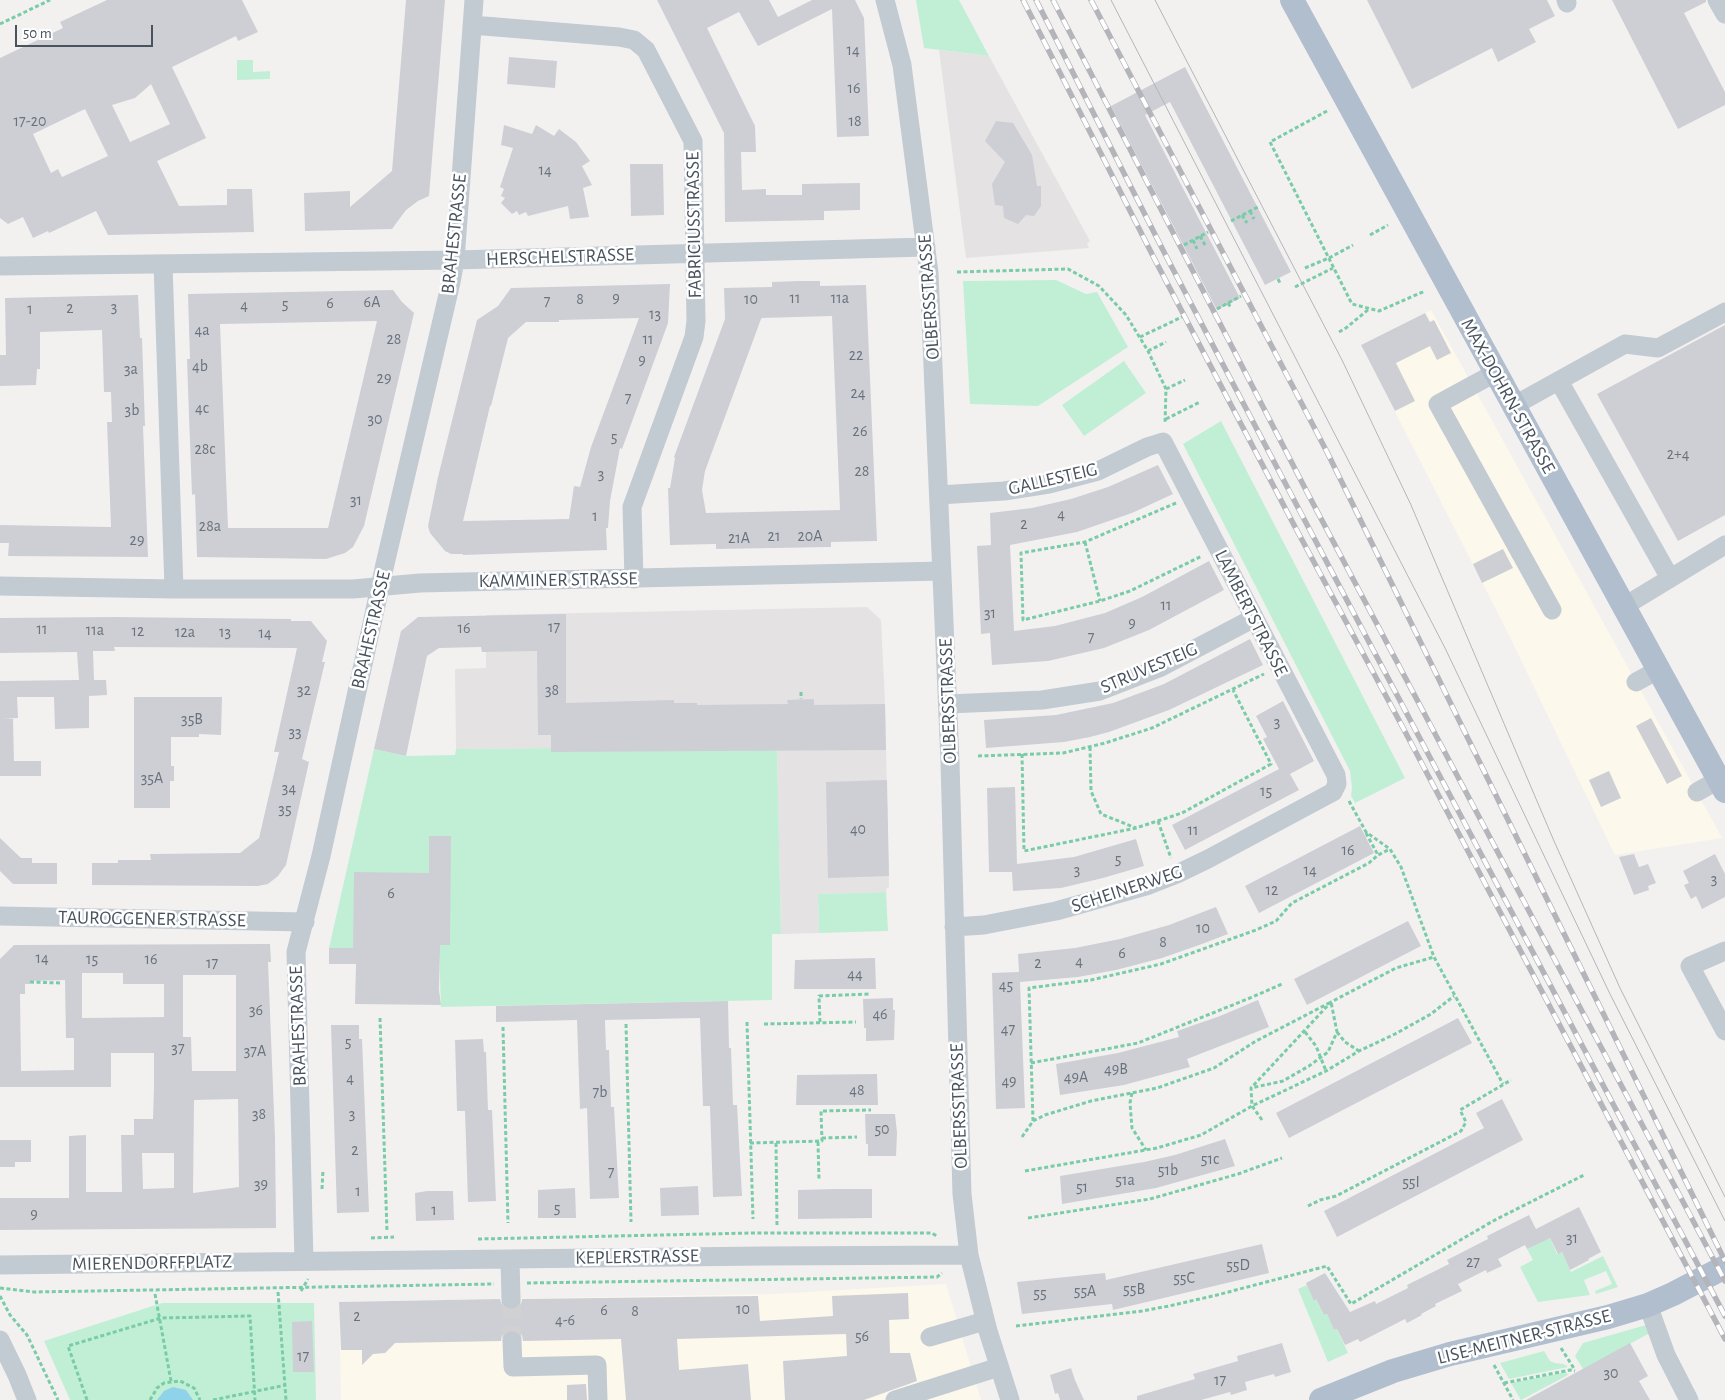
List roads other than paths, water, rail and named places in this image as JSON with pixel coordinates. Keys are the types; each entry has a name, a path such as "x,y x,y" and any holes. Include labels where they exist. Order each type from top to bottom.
{"main road":[{"name":"MAX-DOHRN-STRASSE","path":"1292,0 1722,786"},
{"name":"LISE-MEITNER-STRASSE","path":"1321,1400 1393,1371 1450,1354 1608,1317 1648,1305 1725,1267"}],"street":[{"name":"BRAHESTRASSE","path":"304,1261 296,952 328,825 455,260 474,0"},
{"name":"OLBERSSTRASSE","path":"886,0 902,65 926,247 934,364 948,704 962,1194 970,1255 985,1321 1010,1400"},
{"path":"1717,0 1725,14"},
{"name":"FABRICIUSSTRASSE","path":"472,25 619,37 634,40 646,50 693,141 696,253 696,321 694,338 632,507 634,579"},
{"name":"HERSCHELSTRASSE","path":"0,266 455,260 926,247"},
{"path":"163,264 174,589"},
{"path":"1513,406 1625,344 1658,348 1725,312"},
{"path":"1495,373 1438,404 1552,610"},
{"path":"1560,381 1670,578"},
{"name":"GALLESTEIG","path":"939,495 1004,491 1049,484 1098,471 1147,447 1163,442"},
{"name":"LAMBERTSTRASSE","path":"1163,442 1336,775 1337,784"},
{"path":"1624,607 1725,545"},
{"name":"KAMMINER STRASSE","path":"0,586 174,589 353,589 420,583 942,571"},
{"name":"STRUVESTEIG","path":"948,704 1042,700 1100,690 1160,668 1254,618"},
{"path":"1636,682 1658,670"},
{"name":"SCHEINERWEG","path":"954,927 984,925 1056,911 1149,885 1208,859 1333,792 1337,784"},
{"path":"1697,792 1722,786"},
{"name":"TAUROGGENER STRASSE","path":"0,916 305,922"},
{"path":"1725,951 1690,966 1725,1031"},
{"name":"KEPLERSTRASSE","path":"304,1261 970,1255"},
{"path":"510,1259 510,1291"},
{"name":"MIERENDORFFPLATZ","path":"0,1265 304,1261"},
{"path":"1648,1305 1666,1355 1689,1400"},
{"path":"930,1336 985,1321"},
{"path":"0,1340 27,1400"},
{"path":"512,1341 513,1368 597,1365 598,1400"},
{"path":"895,1400 999,1367"}],"water":[{"path":"173,1387 186,1390 193,1400 157,1400 164,1391"}],"tunnel":[{"path":"511,1299 512,1341"}],"tram line":[{"path":"1111,0 1445,648 1610,994 1725,1221"},
{"path":"1155,0 1342,360 1411,505 1554,841 1620,988 1725,1197"}],"railway":[{"path":"1023,0 1155,260 1725,1339"},
{"path":"1036,0 1165,254 1725,1316"},
{"path":"1053,0 1308,494 1725,1281"},
{"path":"1091,0 1327,452 1725,1261"}]}
